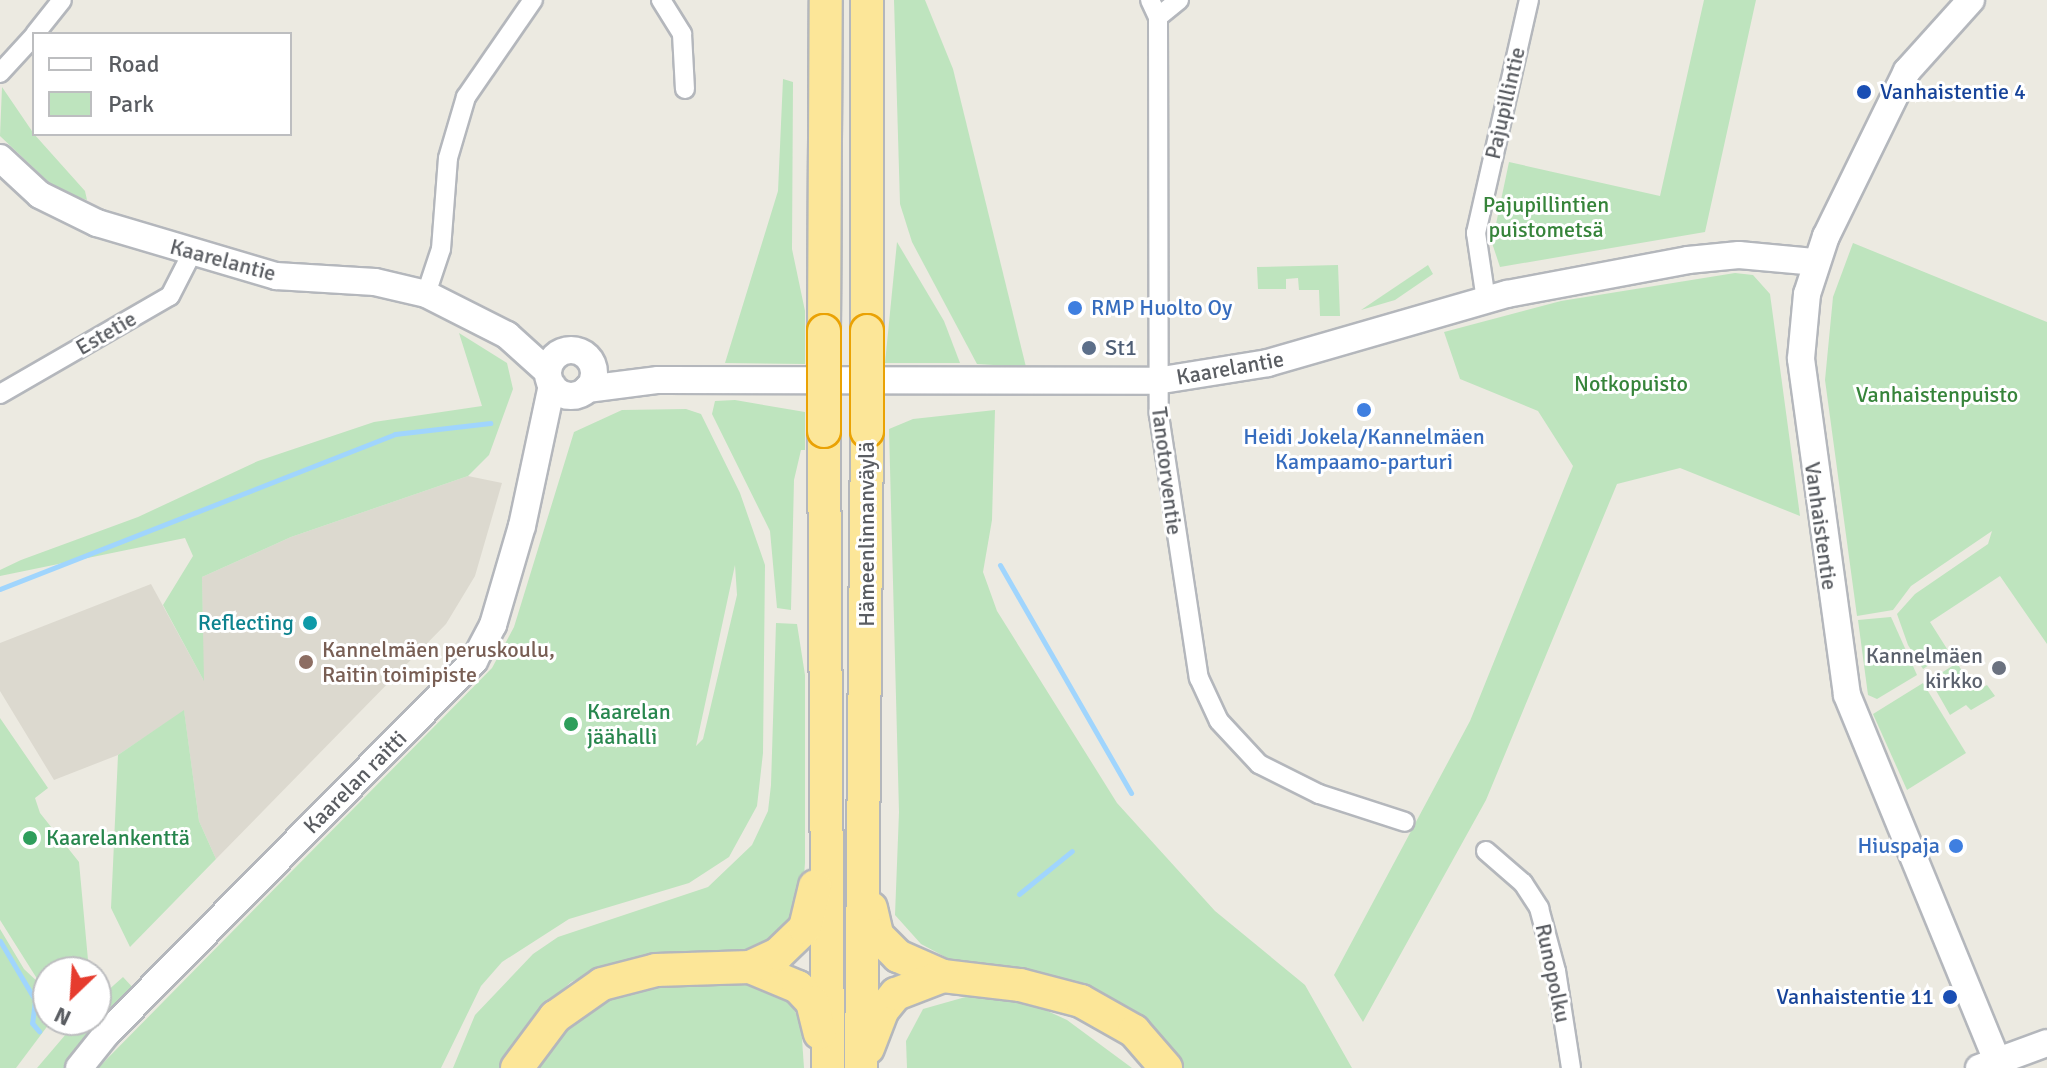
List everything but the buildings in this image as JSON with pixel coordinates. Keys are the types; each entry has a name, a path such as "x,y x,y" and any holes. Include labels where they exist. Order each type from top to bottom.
{"highway":[{"name":"Hämeenlinnanväylä","path":"826,0 824,827 828,1066"},
{"name":"Hämeenlinnanväylä","path":"861,1067 866,890 867,0"},
{"path":"517,1068 555,1017 602,984 656,970 750,967 778,954 805,928 824,827"},
{"path":"866,890 877,935 887,948 943,976 1020,985 1081,1001 1134,1031 1166,1068"},
{"path":"750,967 798,987 812,1002 828,1066"},
{"path":"861,1067 882,1011 896,994 943,976"}],"main road":[{"name":"Vanhaistentie","path":"1971,0 1926,45 1897,89 1814,262 1802,331 1802,384 1841,669 1856,719 1992,1066"},
{"name":"Kaarelantie","path":"0,158 40,195 75,215 276,276 375,282 426,294 507,335 554,369"},
{"name":"Kaarelantie","path":"586,383 1156,381 1350,343 1486,300 1707,257 1739,255 1814,262"},
{"path":"580,352 586,383 562,393 554,369 580,352"},
{"name":"Kaarelan raitti","path":"79,1068 118,1022 474,661 493,625 543,445 554,369"},
{"name":"Kaarelan raitti","path":"543,445 586,383"},
{"path":"1992,1066 2047,1043"}],"street":[{"path":"37,32 62,0"},
{"path":"426,294 441,249 448,158 466,97 533,0"},
{"path":"661,0 682,34 685,89"},
{"path":"1154,8 1179,0"},
{"name":"Pajupillintie","path":"1486,300 1476,233 1529,0"},
{"name":"Tanotorventie","path":"1154,8 1156,381 1174,536 1207,700 1238,745 1273,773 1405,822"},
{"path":"0,73 32,38"},
{"name":"Estetie","path":"0,394 170,296 192,253"},
{"name":"Runopolku","path":"1486,851 1523,883 1539,908 1554,960 1571,1068"}],"shaded area":[{"name":"Kannelmäen peruskoulu, Raitin toimipiste","path":"468,476 502,483 475,576 446,624 216,859 199,821 184,711 118,755 54,780 0,691 0,643 151,584 203,679 202,577 291,537"}],"green space":[{"path":"894,0 925,0 953,69 1026,367 977,364 912,242 900,204"},
{"name":"Pajupillintien puistometsä","path":"1704,0 1756,0 1705,232 1500,267 1492,243 1509,162 1660,196"},
{"path":"783,79 793,82 792,249 805,311 805,364 725,363 778,191"},
{"path":"2,87 32,131 32,136 36,136 85,191 87,200 58,191 0,136"},
{"path":"897,242 944,321 960,363 885,363"},
{"name":"Vanhaistenpuisto","path":"1853,243 2047,322 2047,644 2000,576 1930,622 1949,652 1923,669 1908,645 1897,614 1915,594 1988,544 1992,531 1911,586 1893,610 1857,616 1825,380 1833,297"},
{"path":"1338,265 1340,316 1320,316 1319,290 1299,290 1298,278 1286,279 1286,289 1258,289 1257,267"},
{"path":"1428,265 1433,274 1395,300 1361,310"},
{"name":"Notkopuisto","path":"1735,273 1753,275 1770,294 1800,516 1680,468 1617,484 1486,800 1363,1022 1334,975 1470,721 1573,466 1538,411 1460,379 1444,332 1561,301"},
{"path":"459,333 507,363 513,389 489,455 468,476 291,537 202,577 204,681 163,605 193,556 185,538 0,576 0,570 21,560 138,517 258,461 374,422 482,406"},
{"path":"735,400 805,412 805,450 801,450 794,480 791,610 777,608 770,531 712,414 715,401"},
{"path":"686,409 701,414 740,493 765,565 763,753 757,806 729,857 689,883 569,919 502,962 481,986 441,1068 98,1068 492,668 514,627 574,432 622,410","holes":["735,565 737,595 703,739 696,746"]},
{"path":"995,410 992,520 983,572 997,611 1117,803 1215,911 1305,985 1352,1068 1182,1068 1167,1042 1088,984 951,960 921,944 895,915 899,812 889,429 913,419"},
{"path":"1891,617 1917,675 1877,699 1868,695 1858,620"},
{"path":"776,623 797,624 805,675 805,863 803,890 789,924 780,934 746,949 641,959 594,971 571,982 532,1017 503,1068 453,1068 475,1015 533,954 558,937 708,887 752,845 768,811 771,785"},
{"path":"1957,663 1975,691 1987,685 1995,696 1971,710 1966,705 1950,715 1930,680"},
{"path":"1923,683 1966,753 1907,790 1873,714"},
{"path":"184,710 199,821 216,859 130,947 111,908 118,755"},
{"name":"Kaarelankenttä","path":"0,718 48,788 35,798 40,813 79,862 88,956 32,956 32,971 0,920"},
{"name":"Kaarelankenttä","path":"0,929 24,969 32,977 32,1036 40,1036 16,1068 0,1068"},
{"path":"123,977 136,991 112,1017 112,987"},
{"path":"730,982 760,984 790,1001 801,1024 804,1068 533,1068 547,1044 583,1010 636,986"},
{"path":"969,996 1028,1002 1067,1020 1132,1068 907,1068 906,1041 923,1009"},
{"path":"64,1036 95,1036 66,1068 37,1068"}],"waterway":[{"path":"0,589 395,434 490,423"},
{"path":"1000,565 1131,793"},
{"path":"1019,894 1072,851"},
{"path":"0,941 32,995"}],"place":[{"name":"Vanhaistentie 4","path":"1864,92"},
{"name":"RMP Huolto Oy","path":"1075,308"},
{"name":"St1","path":"1089,348"},
{"name":"Heidi Jokela/Kannelmäen Kampaamo-parturi","path":"1364,410"},
{"name":"Reflecting","path":"310,623"},
{"name":"Kannelmäen peruskoulu, Raitin toimipiste","path":"306,662"},
{"name":"Kannelmäen kirkko","path":"1999,668"},
{"name":"Kaarelan jäähalli","path":"571,724"},
{"name":"Kaarelankenttä","path":"30,838"},
{"name":"Hiuspaja","path":"1956,846"},
{"name":"Vanhaistentie 11","path":"1950,997"}]}
